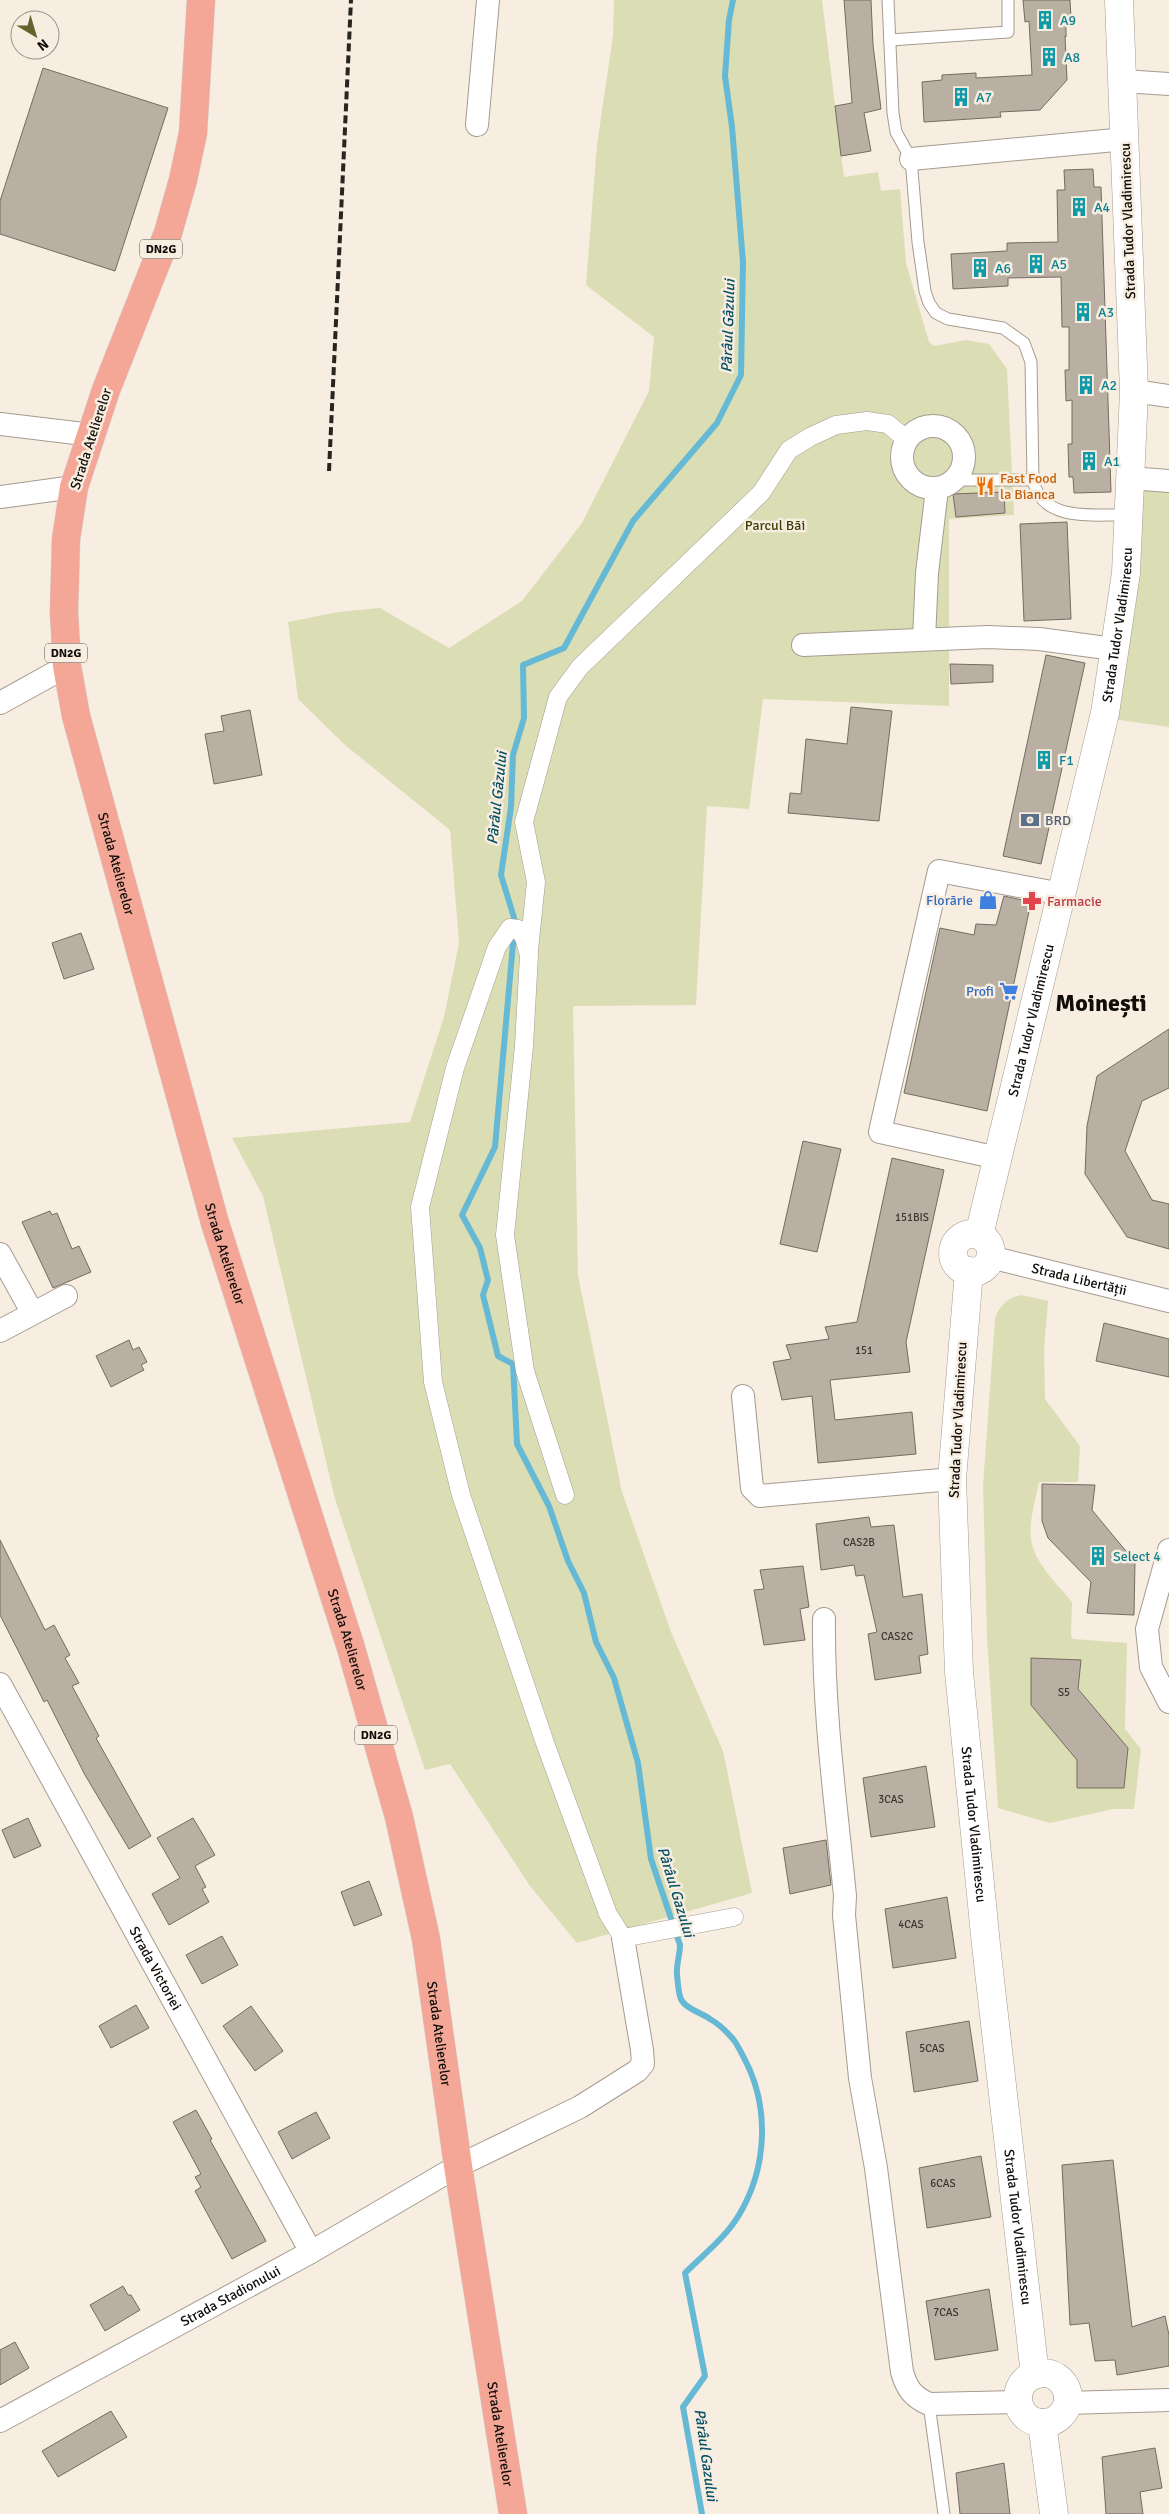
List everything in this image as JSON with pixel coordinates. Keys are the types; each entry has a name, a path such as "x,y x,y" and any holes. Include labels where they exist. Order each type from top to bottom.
{"main road":[{"name":"Strada Atelierelor","path":"201,0 193,133 182,180 168,233 106,390 74,487 65,548 64,612 67,666 76,716 217,1232 345,1630 400,1817 426,1939 458,2166 513,2514"}],"street":[{"path":"477,125 488,0"},
{"name":"Strada Tudor Vladimirescu","path":"1034,2375 986,1945 959,1672 952,1479 979,1254 998,1158 1105,713 1126,572 1127,515 1134,391 1126,139 1119,0"},
{"path":"1123,81 1169,84"},
{"path":"911,159 1126,139"},
{"path":"1134,391 1169,396"},
{"path":"565,1495 525,1371 505,1235 524,1046 529,955 536,882 524,822 558,697 580,667 761,493 790,450 810,437 836,425 867,421 888,424 907,440"},
{"path":"0,424 92,434"},
{"path":"924,639 927,573 946,484 964,461 964,451 953,433 944,428 929,427 914,432 907,440 902,459 909,478 927,488 946,484"},
{"path":"1130,478 1169,481"},
{"path":"0,497 74,487"},
{"path":"803,645 987,637 1039,639 1114,649"},
{"path":"0,704 67,666"},
{"path":"998,1158 880,1132 940,871 1062,894"},
{"path":"529,955 524,937 514,929 497,946 455,1068 420,1207 433,1382 461,1495 542,1734 608,1914 623,1938 648,1935 734,1917"},
{"path":"0,1254 32,1312"},
{"name":"Strada Libertății","path":"979,1254 1169,1302"},
{"path":"0,1331 32,1312 66,1296"},
{"path":"743,1396 752,1488 760,1496 952,1479"},
{"path":"1169,1550 1147,1629 1151,1667 1169,1702"},
{"path":"824,1619 824,1672 829,1740 845,1896 844,1915 860,2078 876,2168 902,2372 906,2387 916,2399 929,2404 1018,2402"},
{"name":"Strada Victoriei","path":"0,1684 311,2252"},
{"name":"Strada Stadionului","path":"0,2421 311,2252 458,2166 580,2107 637,2071 643,2064 623,1938"},
{"path":"1034,2375 1052,2375 1059,2380 1064,2386 1067,2403 1058,2417 1042,2423 1026,2417 1018,2402 1021,2386 1034,2375"},
{"path":"1067,2403 1169,2400"},
{"path":"1042,2423 1054,2514"}],"lane":[{"path":"888,0 893,113 896,132 911,159 918,242 929,303 936,313 948,319 1003,328 1024,343 1029,352 1032,480 1039,496 1046,504 1062,512 1127,515"},
{"path":"890,40 1008,32 1008,0"},
{"path":"946,484 1032,480"},
{"path":"929,2404 934,2428 944,2514"}],"green space":[{"name":"Parcul Băi","path":"614,0 822,0 844,177 878,172 881,191 900,189 906,263 929,342 934,346 966,340 989,344 1007,369 1014,515 949,519 949,706 763,699 749,809 707,806 696,1005 573,1006 578,1275 622,1492 671,1632 723,1751 752,1893 577,1943 530,1886 450,1764 425,1770 335,1499 263,1196 232,1138 410,1122 444,1017 459,943 450,830 345,745 298,699 288,622 338,612 380,608 449,648 522,601 582,523 649,391 654,337 586,285 597,145 613,35"},
{"path":"1137,486 1169,491 1169,727 1113,719"},
{"path":"1021,1295 1048,1301 1044,1351 1045,1399 1080,1446 1078,1482 1039,1482 1031,1521 1032,1544 1043,1568 1072,1602 1071,1635 1073,1639 1127,1643 1125,1729 1141,1749 1134,1809 1113,1809 1050,1823 998,1808 987,1637 983,1485 995,1319 1004,1303 1011,1298"}],"building":[{"path":"844,0 871,0 873,45 881,109 864,113 871,151 841,156 835,106 852,103"},
{"path":"1023,0 1070,0 1071,18 1066,19 1065,36 1067,80 1040,110 1000,112 1001,117 924,122 922,82 942,80 942,75 976,73 976,78 1032,75 1029,21 1025,22"},
{"path":"43,68 168,108 115,271 0,234 0,201"},
{"path":"1093,169 1094,187 1101,187 1111,492 1074,493 1073,477 1069,477 1068,444 1072,444 1072,400 1066,401 1065,370 1069,370 1069,327 1062,327 1061,277 1008,278 1008,286 953,289 951,254 1007,251 1007,243 1058,242 1057,190 1065,190 1064,170"},
{"path":"1004,492 1005,513 956,517 953,494"},
{"path":"1067,522 1071,619 1024,621 1020,524"},
{"name":"F1","path":"1046,655 1085,663 1041,864 1003,856"},
{"path":"950,664 993,665 993,682 951,684"},
{"path":"851,707 892,711 879,821 788,813 790,793 801,794 806,739 847,744"},
{"path":"250,710 262,775 214,784 205,734 224,731 221,716"},
{"path":"1004,896 1031,902 987,1111 904,1093 940,928 974,935 976,924 996,925"},
{"path":"81,933 94,969 64,979 52,943"},
{"path":"1169,1029 1169,1088 1142,1101 1125,1151 1152,1200 1169,1204 1169,1249 1127,1237 1085,1174 1087,1126 1097,1076"},
{"path":"803,1141 841,1149 817,1252 780,1244"},
{"path":"892,1158 944,1170 906,1342 910,1372 830,1380 835,1420 912,1412 916,1454 818,1463 812,1396 782,1400 773,1362 791,1359 786,1345 829,1339 825,1327 857,1322"},
{"path":"50,1211 52,1215 57,1213 72,1249 79,1246 91,1272 53,1288 22,1222"},
{"path":"1104,1323 1169,1339 1169,1377 1096,1361"},
{"path":"129,1340 133,1350 139,1347 147,1362 141,1365 144,1370 111,1387 96,1356"},
{"name":"Select 4","path":"1042,1484 1095,1485 1092,1510 1135,1562 1134,1615 1087,1613 1091,1582 1048,1538 1042,1521"},
{"path":"869,1517 871,1527 894,1525 903,1597 922,1594 928,1654 919,1656 921,1673 875,1680 868,1634 877,1632 864,1575 856,1576 854,1565 821,1570 816,1524"},
{"path":"0,1540 45,1630 54,1625 70,1655 65,1658 79,1683 72,1686 99,1736 96,1738 151,1836 129,1849 85,1775 47,1700 44,1702 0,1615"},
{"path":"803,1566 809,1607 800,1609 805,1640 764,1645 754,1590 764,1589 760,1570"},
{"path":"1031,1658 1081,1660 1078,1689 1128,1748 1124,1788 1077,1788 1077,1760 1031,1705"},
{"path":"926,1766 935,1827 871,1837 863,1778"},
{"path":"28,1818 41,1846 14,1858 2,1830"},
{"path":"193,1818 215,1855 195,1866 206,1887 202,1889 209,1902 169,1925 152,1894 180,1878 157,1838"},
{"path":"826,1840 831,1885 790,1894 783,1848"},
{"path":"369,1881 382,1915 354,1926 341,1892"},
{"path":"947,1897 956,1958 893,1968 885,1909"},
{"path":"222,1936 238,1965 202,1984 186,1955"},
{"path":"136,2005 149,2028 111,2048 99,2026"},
{"path":"251,2006 283,2051 255,2071 223,2026"},
{"path":"969,2021 978,2081 914,2092 906,2032"},
{"path":"196,2110 212,2139 210,2140 266,2241 232,2259 195,2191 201,2187 195,2177 201,2174 173,2122"},
{"path":"316,2112 330,2138 292,2159 278,2132"},
{"path":"981,2156 991,2217 927,2228 919,2168"},
{"path":"1113,2160 1132,2327 1165,2316 1169,2335 1169,2366 1117,2375 1115,2360 1095,2361 1089,2323 1070,2325 1062,2165"},
{"path":"123,2286 140,2310 105,2331 90,2305"},
{"path":"989,2289 998,2350 935,2360 926,2301"},
{"path":"15,2342 29,2368 0,2385 0,2350"},
{"path":"111,2411 127,2437 58,2477 42,2451"},
{"path":"1155,2448 1162,2488 1140,2492 1143,2514 1106,2514 1102,2457"},
{"path":"1004,2463 1010,2514 960,2514 956,2473"}],"waterway":[{"name":"Pârâul Gâzului","path":"702,2514 683,2407 705,2376 685,2273 728,2231 749,2196 756,2176 762,2136 758,2095 752,2075 733,2039 717,2023 688,2007 681,1998 678,1988 677,1971 680,1945 651,1859 638,1763 614,1678 596,1642 584,1593 568,1561 549,1506 517,1444 513,1364 498,1356 483,1295 488,1280 480,1248 462,1215 495,1147 515,921 501,875 511,807 513,755 524,718 523,665 564,648 633,521 717,423 741,375 743,262 732,127 725,76 729,20 733,0"}],"railway":[{"path":"329,471 351,0"}],"place":[{"name":"A9","path":"1045,20"},
{"name":"A8","path":"1049,57"},
{"name":"A7","path":"961,97"},
{"name":"A4","path":"1079,207"},
{"name":"A5","path":"1036,264"},
{"name":"A6","path":"980,268"},
{"name":"A3","path":"1083,312"},
{"name":"A2","path":"1086,385"},
{"name":"A1","path":"1089,461"},
{"name":"Fast Food la Bianca","path":"985,486"},
{"name":"F1","path":"1044,760"},
{"name":"BRD","path":"1030,820"},
{"name":"Florărie","path":"988,900"},
{"name":"Farmacie","path":"1032,901"},
{"name":"Profi","path":"1009,991"},
{"name":"Select 4","path":"1098,1556"}],"district":[{"name":"Moinești","path":"1101,1003"}],"water label":[{"name":"Pârâul Gazului","path":"676,1892"},
{"name":"Pârâul Gazului","path":"706,2455"}]}
